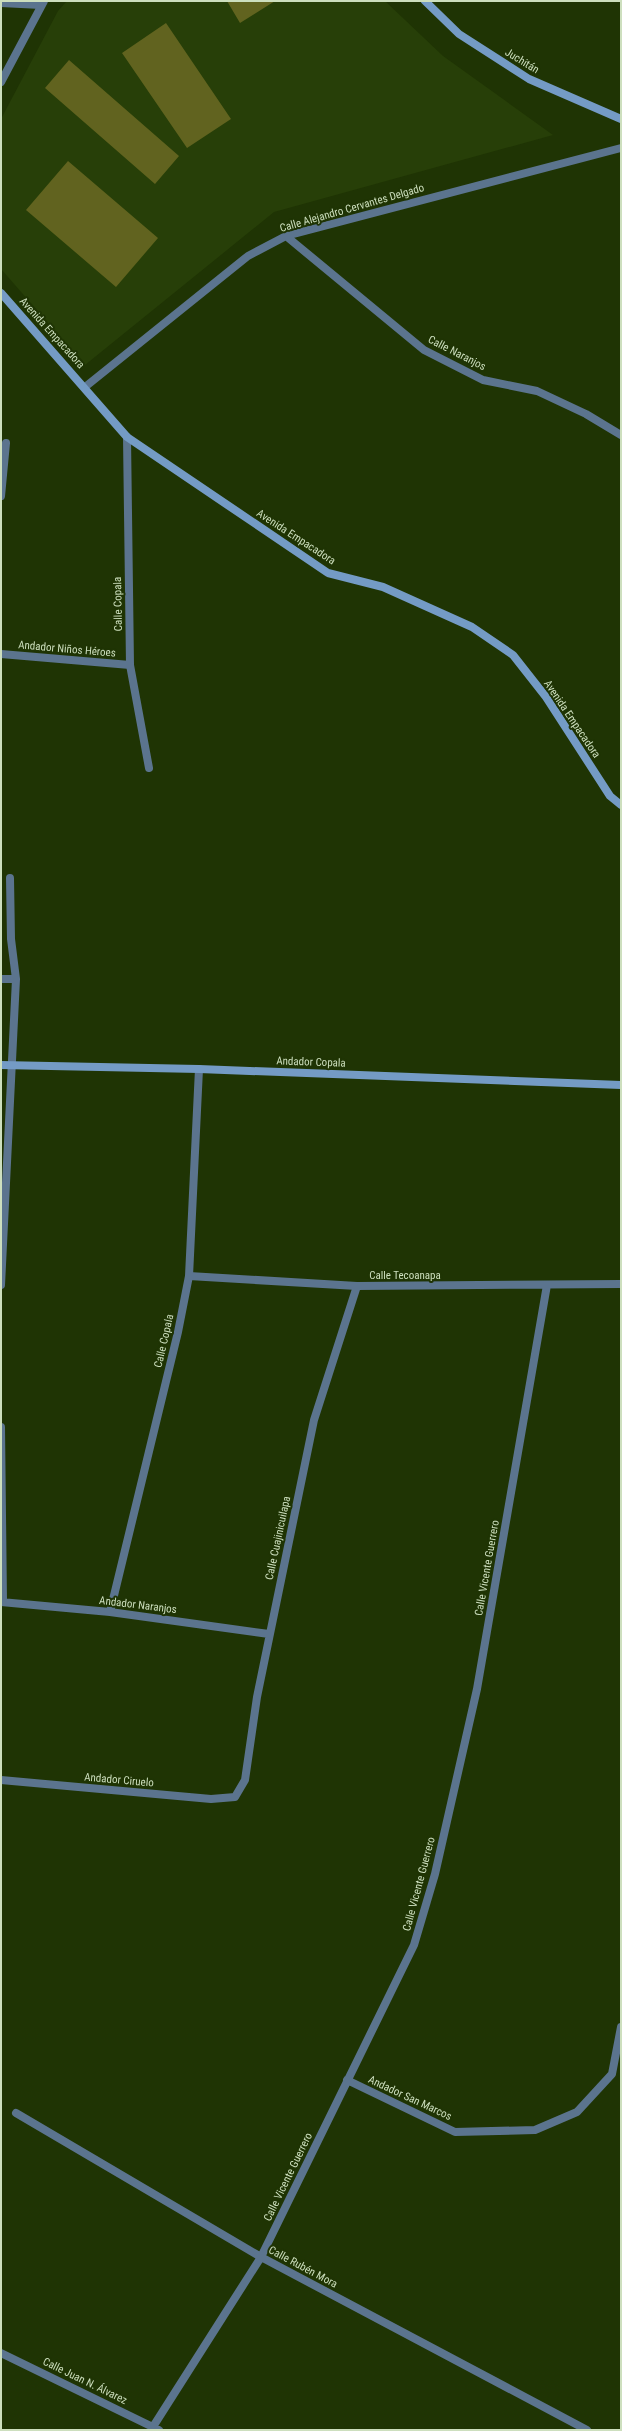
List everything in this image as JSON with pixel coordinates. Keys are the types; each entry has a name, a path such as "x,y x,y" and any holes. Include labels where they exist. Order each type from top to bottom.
{"street":[{"name":"Juchitán","path":"425,1 459,34 529,79 621,119"},
{"path":"1,3 43,3 1,82"},
{"name":"Calle Alejandro Cervantes Delgado","path":"85,387 248,256 286,236 621,148"},
{"name":"Calle Naranjos","path":"286,236 424,350 483,380 537,391 586,414 621,435"},
{"name":"Avenida Empacadora","path":"1,293 85,387 127,437 328,573 384,586 472,627 513,655 546,697 610,796 621,805"},
{"name":"Calle Copala","path":"127,437 130,665 149,768"},
{"path":"1,496 6,443"},
{"name":"Andador Niños Héroes","path":"1,654 130,665"},
{"path":"1,1285 10,1065 16,979 11,939 10,878"},
{"path":"1,979 16,979"},
{"name":"Andador Copala","path":"1,1065 199,1068 621,1085"},
{"name":"Calle Copala","path":"110,1612 178,1332 189,1276 199,1068"},
{"name":"Calle Tecoanapa","path":"189,1276 356,1286 621,1284"},
{"name":"Calle Vicente Guerrero","path":"154,2429 261,2257 414,1945 435,1874 477,1689 547,1285"},
{"name":"Calle Cuajinicuilapa","path":"235,1797 245,1780 257,1697 269,1634 314,1420 356,1286"},
{"name":"Andador Naranjos","path":"1,1427 2,1602 110,1612 269,1634"},
{"name":"Andador Ciruelo","path":"1,1780 211,1799 235,1797"},
{"name":"Andador San Marcos","path":"347,2080 454,2132 534,2130 577,2112 612,2074 621,2027"},
{"name":"Calle Rubén Mora","path":"16,2113 261,2257 587,2430"},
{"name":"Calle Juan N. Álvarez","path":"1,2353 154,2429"}],"shaded area":[{"path":"67,1 385,1 443,56 553,135 274,212 85,365 1,269 1,119 58,11"}],"building":[{"path":"227,1 275,1 240,23"},
{"path":"166,23 231,119 187,148 122,53"},
{"path":"69,60 179,156 155,184 45,88"},
{"path":"68,161 158,238 116,287 26,210"}]}
